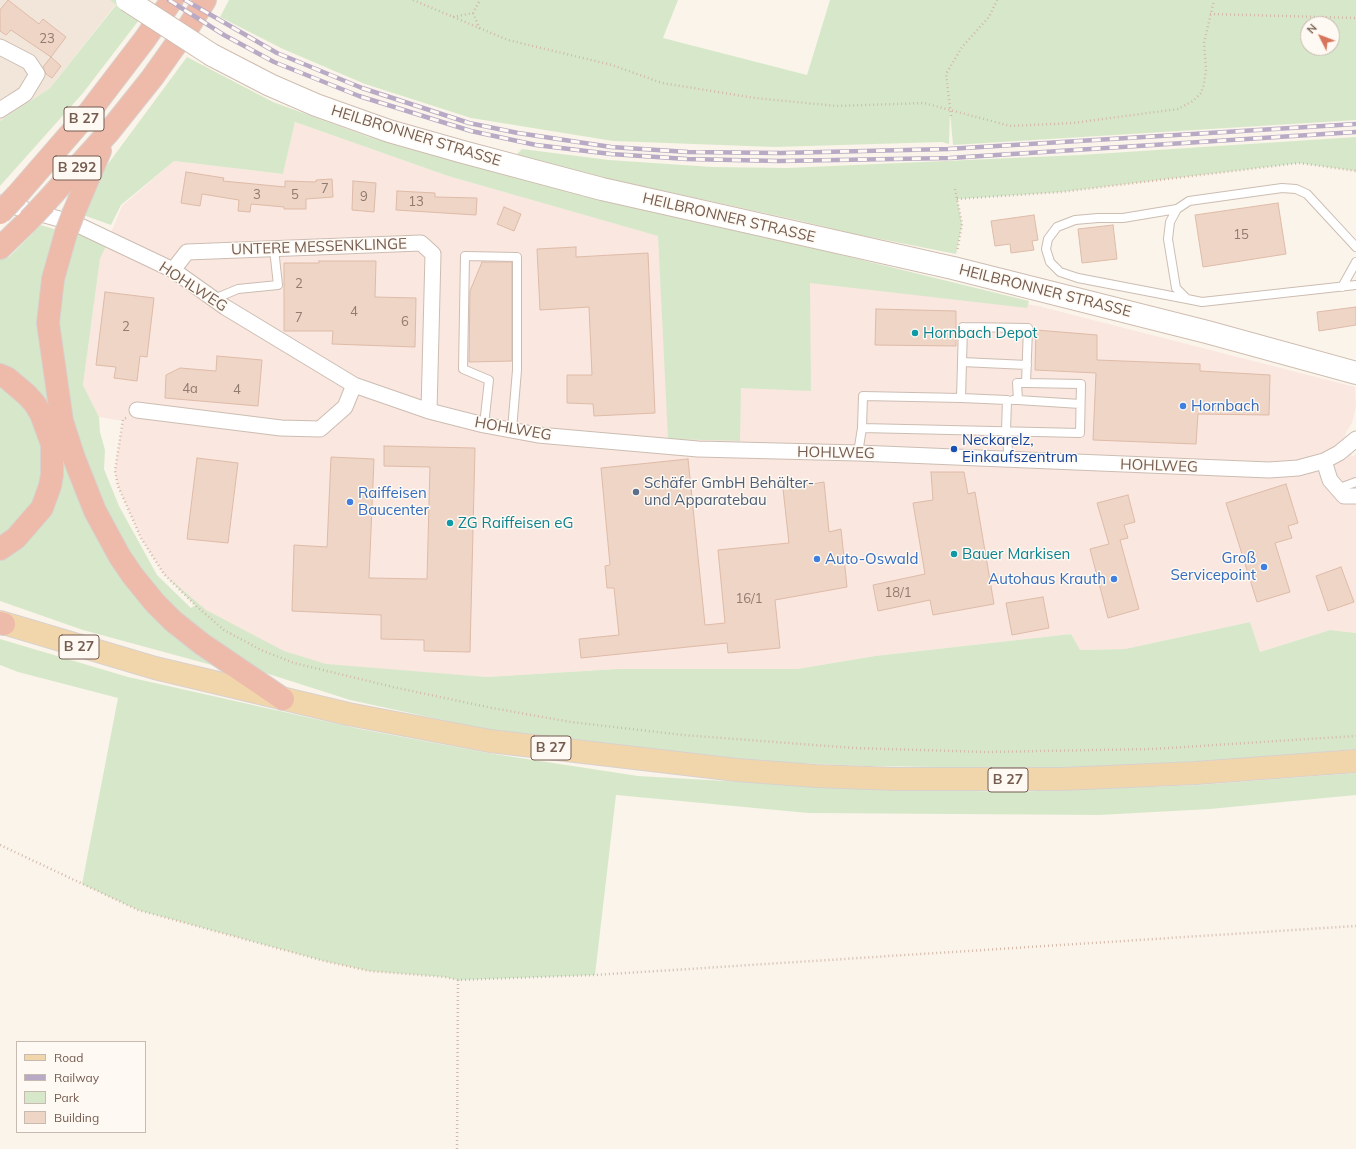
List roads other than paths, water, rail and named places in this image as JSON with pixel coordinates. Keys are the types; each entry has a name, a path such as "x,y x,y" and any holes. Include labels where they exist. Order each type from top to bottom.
{"highway":[{"name":"B 27","path":"0,213 8,199 90,111 145,39 172,0"},
{"name":"B 27","path":"108,133 152,78 189,26 205,0"},
{"name":"B 292","path":"0,248 46,203 108,133"},
{"path":"108,133 66,233 53,279 48,324 62,421 74,458 95,511 125,563 155,603 173,621 202,644 283,699"},
{"path":"0,375 7,378 35,404 41,414 52,444 52,475 50,486 42,508 16,538 0,549"}],"main road":[{"name":"B 27","path":"1,623 112,657 348,714 490,741 737,770 816,776 971,780 1062,779 1196,773 1356,761"}],"street":[{"name":"HEILBRONNER STRASSE","path":"127,0 212,54 270,85 316,105 389,131 602,189 953,268 1207,332 1356,373"},
{"path":"0,47 29,62 37,74 25,94 0,110"},
{"name":"HOHLWEG","path":"8,199 74,222 172,270 214,299 354,386 429,411 484,425 538,435 698,449 858,453 1270,470 1298,468 1324,461 1339,453 1356,439"},
{"name":"UNTERE MESSENKLINGE","path":"172,270 187,252 421,242 432,254 429,411"},
{"path":"137,410 281,428 320,429 345,407 354,386"},
{"path":"1324,461 1330,480 1337,489 1344,496 1356,496"}],"lane":[{"path":"1187,299 1176,288 1168,239 1170,222 1177,209 1188,201 1282,188 1296,189 1307,194 1356,247"},
{"path":"1177,209 1123,218 1075,220 1057,226 1048,239 1046,249 1050,262 1060,272 1078,278 1202,302 1356,285"},
{"path":"214,299 238,289 278,285 274,249"},
{"path":"484,425 489,380 463,369 465,256 517,257 517,370 512,430"},
{"path":"1342,287 1356,262"},
{"path":"961,398 963,327 1028,328 1026,383"},
{"path":"962,362 1027,365"},
{"path":"862,428 1080,432 1081,384 1018,383 1018,400"},
{"path":"858,453 862,428 863,396 1018,400 1080,404"},
{"path":"1007,400 1006,431 1009,459"},
{"path":"1337,489 1356,482"}],"railway":[{"path":"169,0 224,35 274,62 359,96 471,131 536,145 611,154 687,159 779,161 950,158 1356,132"},
{"path":"185,0 277,53 362,88 469,123 518,133 611,147 688,152 781,153 948,149 1356,124"}],"place":[{"name":"Hornbach Depot","path":"915,333"},
{"name":"Hornbach","path":"1183,406"},
{"name":"Neckarelz, Einkaufszentrum","path":"954,449"},
{"name":"Schäfer GmbH Behälter- und Apparatebau","path":"636,492"},
{"name":"Raiffeisen Baucenter","path":"350,502"},
{"name":"ZG Raiffeisen eG","path":"450,523"},
{"name":"Bauer Markisen","path":"954,554"},
{"name":"Auto-Oswald","path":"817,559"},
{"name":"Groß Servicepoint","path":"1264,567"},
{"name":"Autohaus Krauth","path":"1114,579"}]}
